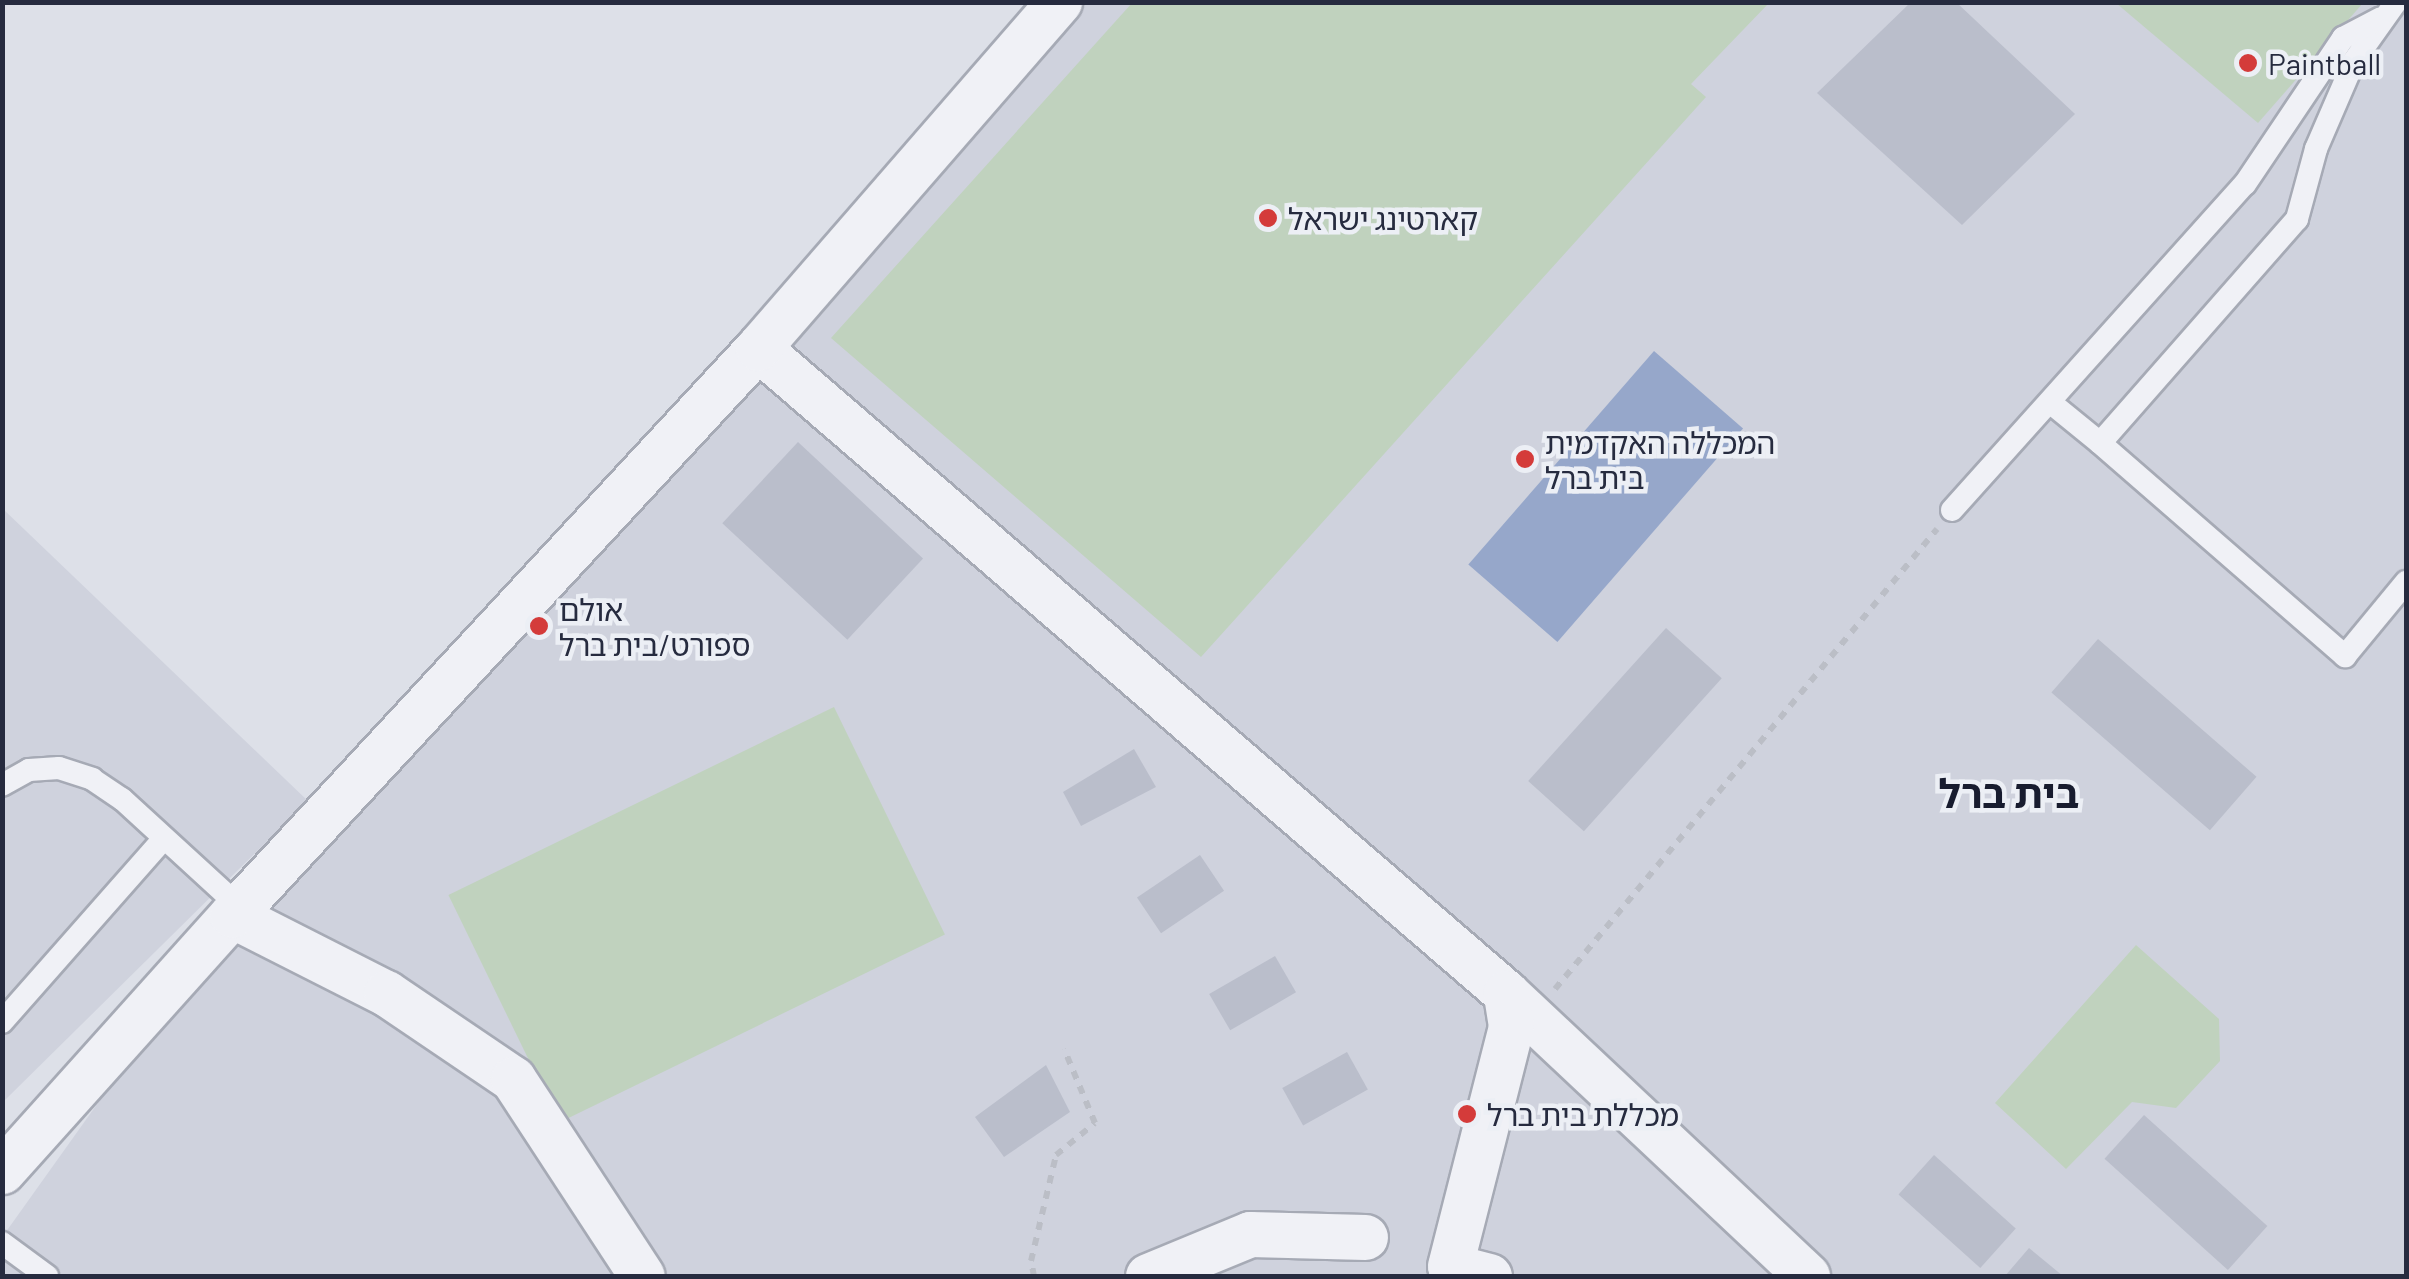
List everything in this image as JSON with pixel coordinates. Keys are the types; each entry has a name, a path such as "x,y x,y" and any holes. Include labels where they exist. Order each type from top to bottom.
{"street":[{"path":"2,1171 236,911 758,348 1059,2"},
{"path":"758,348 1518,1004 1784,1267"},
{"path":"236,911 386,993 513,1078 642,1276"},
{"path":"1489,1276 1450,1266 1518,1004"},
{"path":"1148,1276 1250,1234 1365,1238"}],"lane":[{"path":"1952,510 2245,184 2342,38 2389,10"},
{"path":"2100,443 2297,219 2316,149 2354,61 2389,10"},
{"path":"2051,403 2345,656 2406,582"},
{"path":"2,785 30,770 60,768 92,778 164,838 236,911"},
{"path":"2,1022 164,838"},
{"path":"2,1243 47,1276"}],"path":[{"path":"1518,1004 1606,934 1952,510"},
{"path":"1034,1276 1031,1261 1056,1155 1095,1123 1064,1049"}],"shaded area":[{"name":"המכללה האקדמית בית ברל","path":"1054,3 2406,3 2406,1276 3,1276 3,1236 232,915"},
{"path":"2,508 308,801 3,1102 2,1101"}],"green space":[{"name":"קארטינג ישראל","path":"1132,3 1769,3 1691,84 1706,97 1201,657 831,338"},
{"name":"Paintball","path":"2116,3 2363,3 2258,123"},
{"path":"834,707 945,934 559,1122 448,895"},
{"path":"2136,945 2219,1019 2220,1061 2176,1108 2132,1102 2066,1169 1995,1103"}],"water":[{"path":"1654,351 1743,428 1557,642 1468,565"}],"building":[{"path":"1911,2 1956,2 2075,114 1962,225 1817,93"},
{"path":"798,442 923,559 847,640 722,523"},
{"path":"1666,628 1722,678 1584,831 1528,781"},
{"path":"2098,639 2256,777 2210,830 2051,693"},
{"path":"1134,749 1156,787 1081,826 1063,792"},
{"path":"1200,855 1224,891 1161,933 1137,897"},
{"path":"1275,956 1296,992 1230,1030 1209,994"},
{"path":"1347,1052 1368,1090 1303,1125 1282,1088"},
{"path":"1046,1065 1070,1112 1004,1157 975,1117"},
{"path":"2144,1115 2267,1226 2228,1270 2105,1159"},
{"path":"1934,1155 2016,1229 1980,1268 1899,1194"},
{"path":"2029,1248 2063,1276 2005,1276"}],"place":[{"name":"Paintball","path":"2248,63"},
{"name":"קארטינג ישראל","path":"1268,218"},
{"name":"המכללה האקדמית בית ברל","path":"1525,459"},
{"name":"אולם ספורט/בית ברל","path":"539,626"},
{"name":"מכללת בית ברל","path":"1467,1114"}],"district":[{"name":"בית ברל","path":"2009,792"}]}
